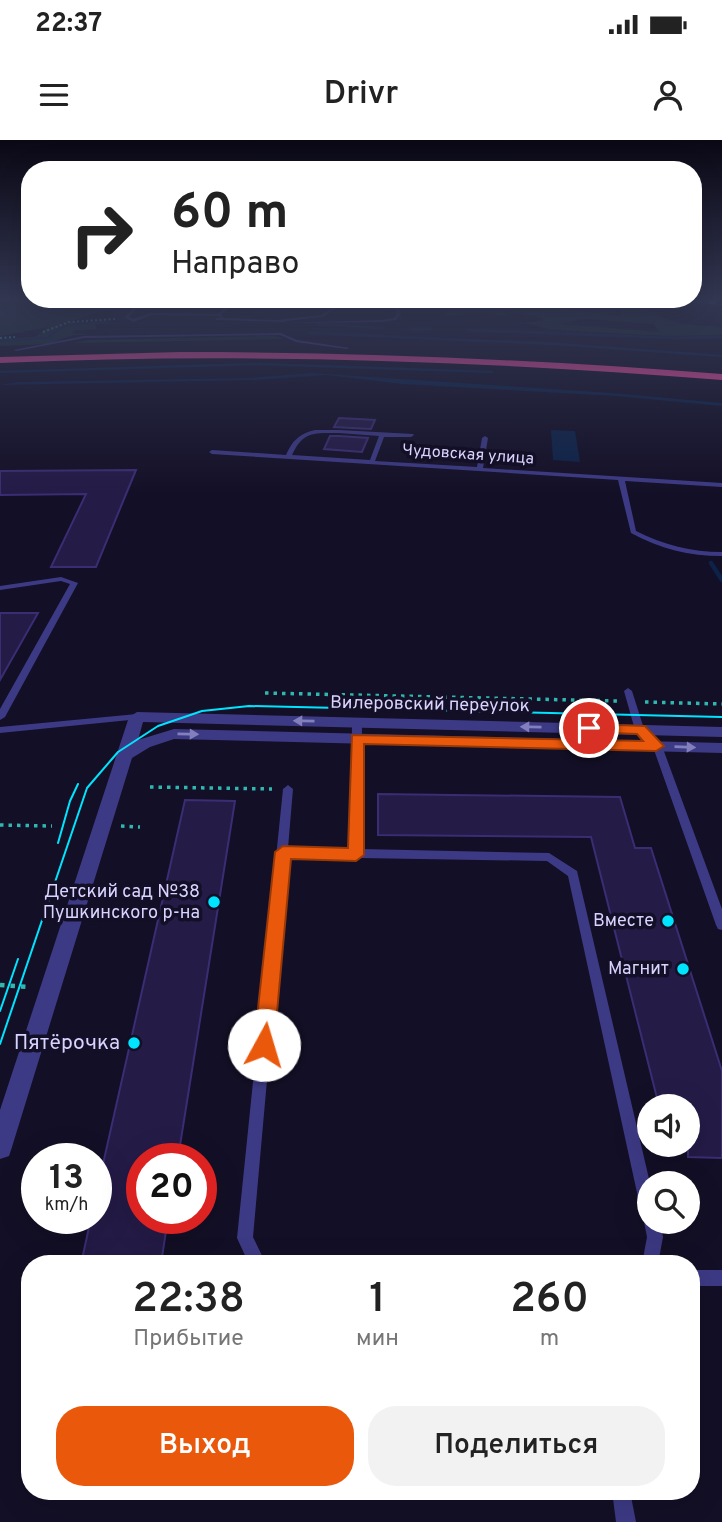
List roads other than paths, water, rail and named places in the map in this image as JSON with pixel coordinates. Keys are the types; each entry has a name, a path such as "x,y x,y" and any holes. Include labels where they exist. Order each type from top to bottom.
{"highway":[{"path":"551,364 722,377"},
{"path":"685,364 722,367"}],"street":[{"name":"Вилеровский переулок","path":"136,717 357,731 722,748"},
{"path":"0,1147 136,717"},
{"name":"Вилеровский переулок","path":"125,754 145,743 174,734 357,731 722,732"}],"lane":[{"path":"288,457 299,438 308,433 325,431 411,435"},
{"path":"372,462 382,435"},
{"path":"480,469 485,438"},
{"name":"Чудовская улица","path":"212,452 722,485"},
{"path":"621,478 633,532 663,546 687,552 722,554"},
{"path":"0,589 61,579 74,583 0,717"},
{"path":"628,691 640,730 656,746 722,925"},
{"path":"0,730 136,717"},
{"path":"356,855 357,731"},
{"path":"254,1255 245,1238 288,789"},
{"path":"283,852 549,857 573,874 640,1171"},
{"path":"652,1255 654,1234"},
{"path":"700,1278 722,1278"},
{"path":"622,1500 626,1522"}],"water":[{"path":"312,373 612,393 722,403 722,406 616,396 402,384 327,375 253,380 0,385 18,382 249,378"},
{"path":"551,430 575,431 580,462 553,460"}],"waterway":[{"path":"0,372 243,364"},
{"path":"273,364 492,372"},
{"path":"711,563 722,580"}],"tram line":[{"path":"0,1044 87,788 118,752 158,726 202,711 249,706 722,717"},
{"path":"58,843 70,801 78,784"},
{"path":"0,1011 18,959"}],"place":[{"name":"Детский сад №38 Пушкинского р-на","path":"214,902"},
{"name":"Вместе","path":"668,921"},
{"name":"Магнит","path":"683,969"},
{"name":"Пятёрочка","path":"134,1043"}]}
